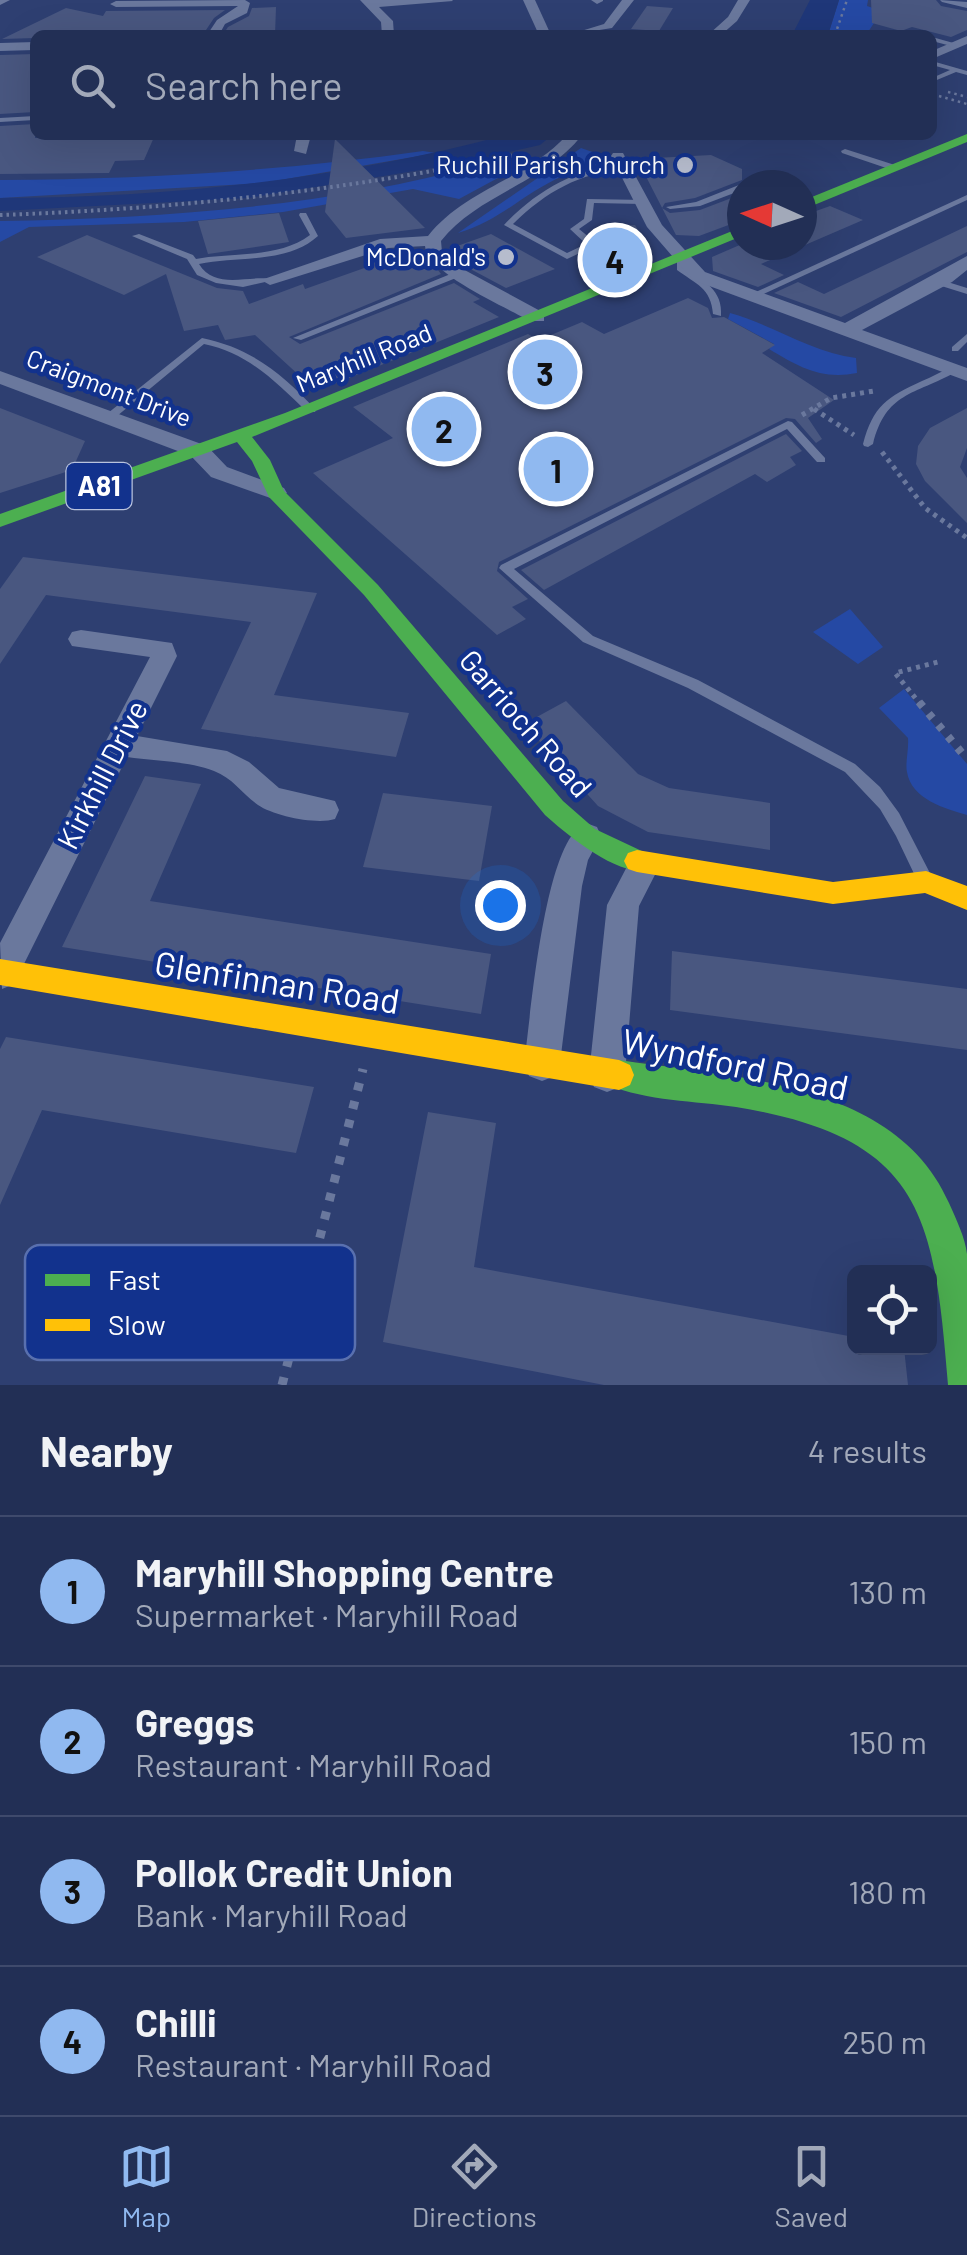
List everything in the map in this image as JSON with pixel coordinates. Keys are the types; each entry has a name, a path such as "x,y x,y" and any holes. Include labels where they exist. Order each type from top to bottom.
{"street":[{"path":"529,0 544,30"},
{"path":"604,28 628,0"},
{"path":"720,30 735,16 744,0"},
{"path":"946,0 967,5"},
{"path":"367,2 448,1"},
{"path":"116,4 244,2 243,11 220,22 215,30"},
{"path":"367,2 387,21 388,30"},
{"path":"595,30 611,30"},
{"path":"937,54 961,42"},
{"path":"1,48 30,46"},
{"path":"817,196 967,138"},
{"path":"270,280 386,243 432,240 452,221 571,141"},
{"path":"621,161 654,226 699,276 960,373"},
{"name":"Maryhill Road","path":"0,521 310,410 727,238"},
{"path":"432,240 437,260 537,318"},
{"path":"845,331 938,282 964,263"},
{"name":"Craigmont Drive","path":"0,377 199,451"},
{"name":"Garrioch Road","path":"242,435 261,460 276,493 372,590 554,808 586,836 644,865 833,892 926,882 967,898"},
{"name":"Garrioch Road","path":"199,451 218,472 276,493"},
{"name":"Kirkhill Drive","path":"1,972 163,660 163,650 81,639"},
{"path":"118,745 217,760 239,770 270,798 324,810"},
{"path":"542,1063 566,886 573,858 586,836"},
{"path":"607,1074 623,905 644,865"},
{"name":"Glenfinnan Road","path":"1,972 542,1063"},
{"name":"Wyndford Road","path":"542,1063 790,1104 834,1116 878,1138 915,1172 934,1202 961,1281 966,1385"}],"lane":[{"path":"937,59 967,73"},
{"path":"937,78 955,70"},
{"path":"0,120 30,117"},
{"path":"846,152 894,168"},
{"path":"621,161 567,181 508,225 567,256 592,244 574,229 588,220 590,201 642,202"},
{"path":"670,207 697,204 727,193"},
{"path":"750,297 967,197"},
{"path":"136,236 195,262 219,255 301,246 314,236 303,215"},
{"path":"680,258 680,268 712,289 718,298 718,314"},
{"path":"195,262 200,274 219,281 243,284 270,280"},
{"path":"298,338 458,274"},
{"path":"938,282 967,291"},
{"path":"955,348 967,338"},
{"path":"107,419 202,342 229,346 247,354 310,410"},
{"path":"868,444 872,418 892,399 960,373"},
{"path":"821,460 788,424 505,568 588,639 704,690 859,775 894,813 926,882"}],"path":[{"path":"837,30 847,0"},
{"path":"937,95 967,104"},
{"path":"0,214 126,210 281,197 487,161"},
{"path":"788,424 832,398 876,390 886,381 887,346"},
{"path":"814,408 887,456 902,482 925,508 967,538"},
{"path":"938,662 894,673 967,759"},
{"path":"318,1245 372,1034"},
{"path":"282,1385 288,1360"}],"shaded area":[{"path":"810,0 839,0 830,30 795,30"},
{"path":"839,0 868,0 867,6 882,11 869,30 830,30"},
{"path":"485,140 546,140 540,145 451,165 248,198 0,211 0,198 191,190 318,174"},
{"path":"581,148 607,157 549,183 487,221 458,233"},
{"path":"423,151 436,153 263,183 0,198 0,180 212,173"},
{"path":"483,164 509,172 459,199 413,189 283,212 184,222 29,227 0,242 0,221 243,208 364,191"},
{"path":"730,313 824,351 856,358 857,373 832,375 801,366 769,349 774,344 728,319"},
{"path":"850,609 883,647 858,664 813,632"},
{"path":"904,689 967,764 967,815 922,796 910,781 908,738 879,708"}],"building":[{"path":"871,0 936,0 941,6 967,11 967,30 951,37 937,33 937,30 897,30 872,23"},
{"path":"647,6 673,8 660,30 631,29"},
{"path":"276,7 275,30 226,30 249,16 252,8"},
{"path":"66,8 103,16 106,11 225,10 206,30 30,30 30,38 2,39"},
{"path":"30,54 30,112 0,114 0,55"},
{"path":"30,124 30,140 153,140 144,160 115,161 109,173 0,174 0,126"},
{"path":"336,140 425,228 346,238 325,212"},
{"path":"711,155 742,169 727,170 727,186 695,198 665,203 662,208 637,159"},
{"path":"727,200 727,226 699,236 676,235 662,208 670,213 700,210"},
{"path":"830,206 863,220 817,240 817,211"},
{"path":"279,213 289,242 208,254 198,221"},
{"path":"635,225 647,244 641,256 619,265 605,226"},
{"path":"967,226 967,252 841,317 774,293 798,282 824,294"},
{"name":"McDonald's","path":"491,234 555,269 506,288 461,264 446,250"},
{"path":"87,235 217,288 243,291 249,304 303,284 305,289 370,266 367,262 399,251 423,250 441,274 289,337 300,344 454,283 480,299 473,302 499,317 327,387 323,384 313,388 255,335 225,340 218,325 184,331 166,274 124,295 37,257"},
{"path":"727,250 727,260 770,260 761,264 784,275 758,287 713,271 712,257"},
{"path":"688,298 708,308 712,318 724,317 775,345 762,353 834,400 808,418 822,439 816,443 795,419 786,418 499,562 497,571 528,599 512,607 526,619 497,635 313,473 393,438 353,407 528,334 539,340 582,322 604,334"},
{"path":"0,408 85,441 72,470 0,493"},
{"path":"967,408 967,448 960,467 967,478 967,523 925,481 916,464 918,446 930,428"},
{"path":"786,434 802,451 790,457 796,465 767,482 755,474 544,590 521,570"},
{"path":"23,557 317,593 274,695 409,713 396,757 201,729 251,622 46,595 0,664 0,589"},
{"path":"566,701 638,774 669,788 770,803 770,850 648,832 598,806 524,724"},
{"path":"145,776 201,784 150,901 491,954 481,1014 62,947"},
{"path":"383,793 492,806 479,881 363,867"},
{"path":"672,951 967,989 967,1050 670,1010"},
{"path":"6,1037 314,1087 296,1153 42,1110 0,1205 0,1049"},
{"path":"428,1112 496,1123 474,1267 847,1336 847,1355 905,1355 908,1385 604,1385 383,1342"}],"traffic: fast":[{"path":"817,200 967,138"},
{"path":"0,521 291,417 727,237"},
{"path":"241,435 261,460 276,493 371,590 554,808 586,836 637,861"},
{"path":"619,1075 751,1094 796,1105 838,1119 876,1140 908,1167 933,1204 949,1247 966,1385"}],"traffic: slow":[{"path":"637,861 833,893 926,882 967,898"},
{"path":"0,972 619,1075"}],"place":[{"name":"Ruchill Parish Church","path":"685,165"},
{"name":"McDonald's","path":"506,257"},
{"name":"Chilli","path":"615,260"},
{"name":"Pollok Credit Union","path":"545,372"},
{"name":"Greggs","path":"444,429"},
{"name":"Maryhill Shopping Centre","path":"556,469"}]}
